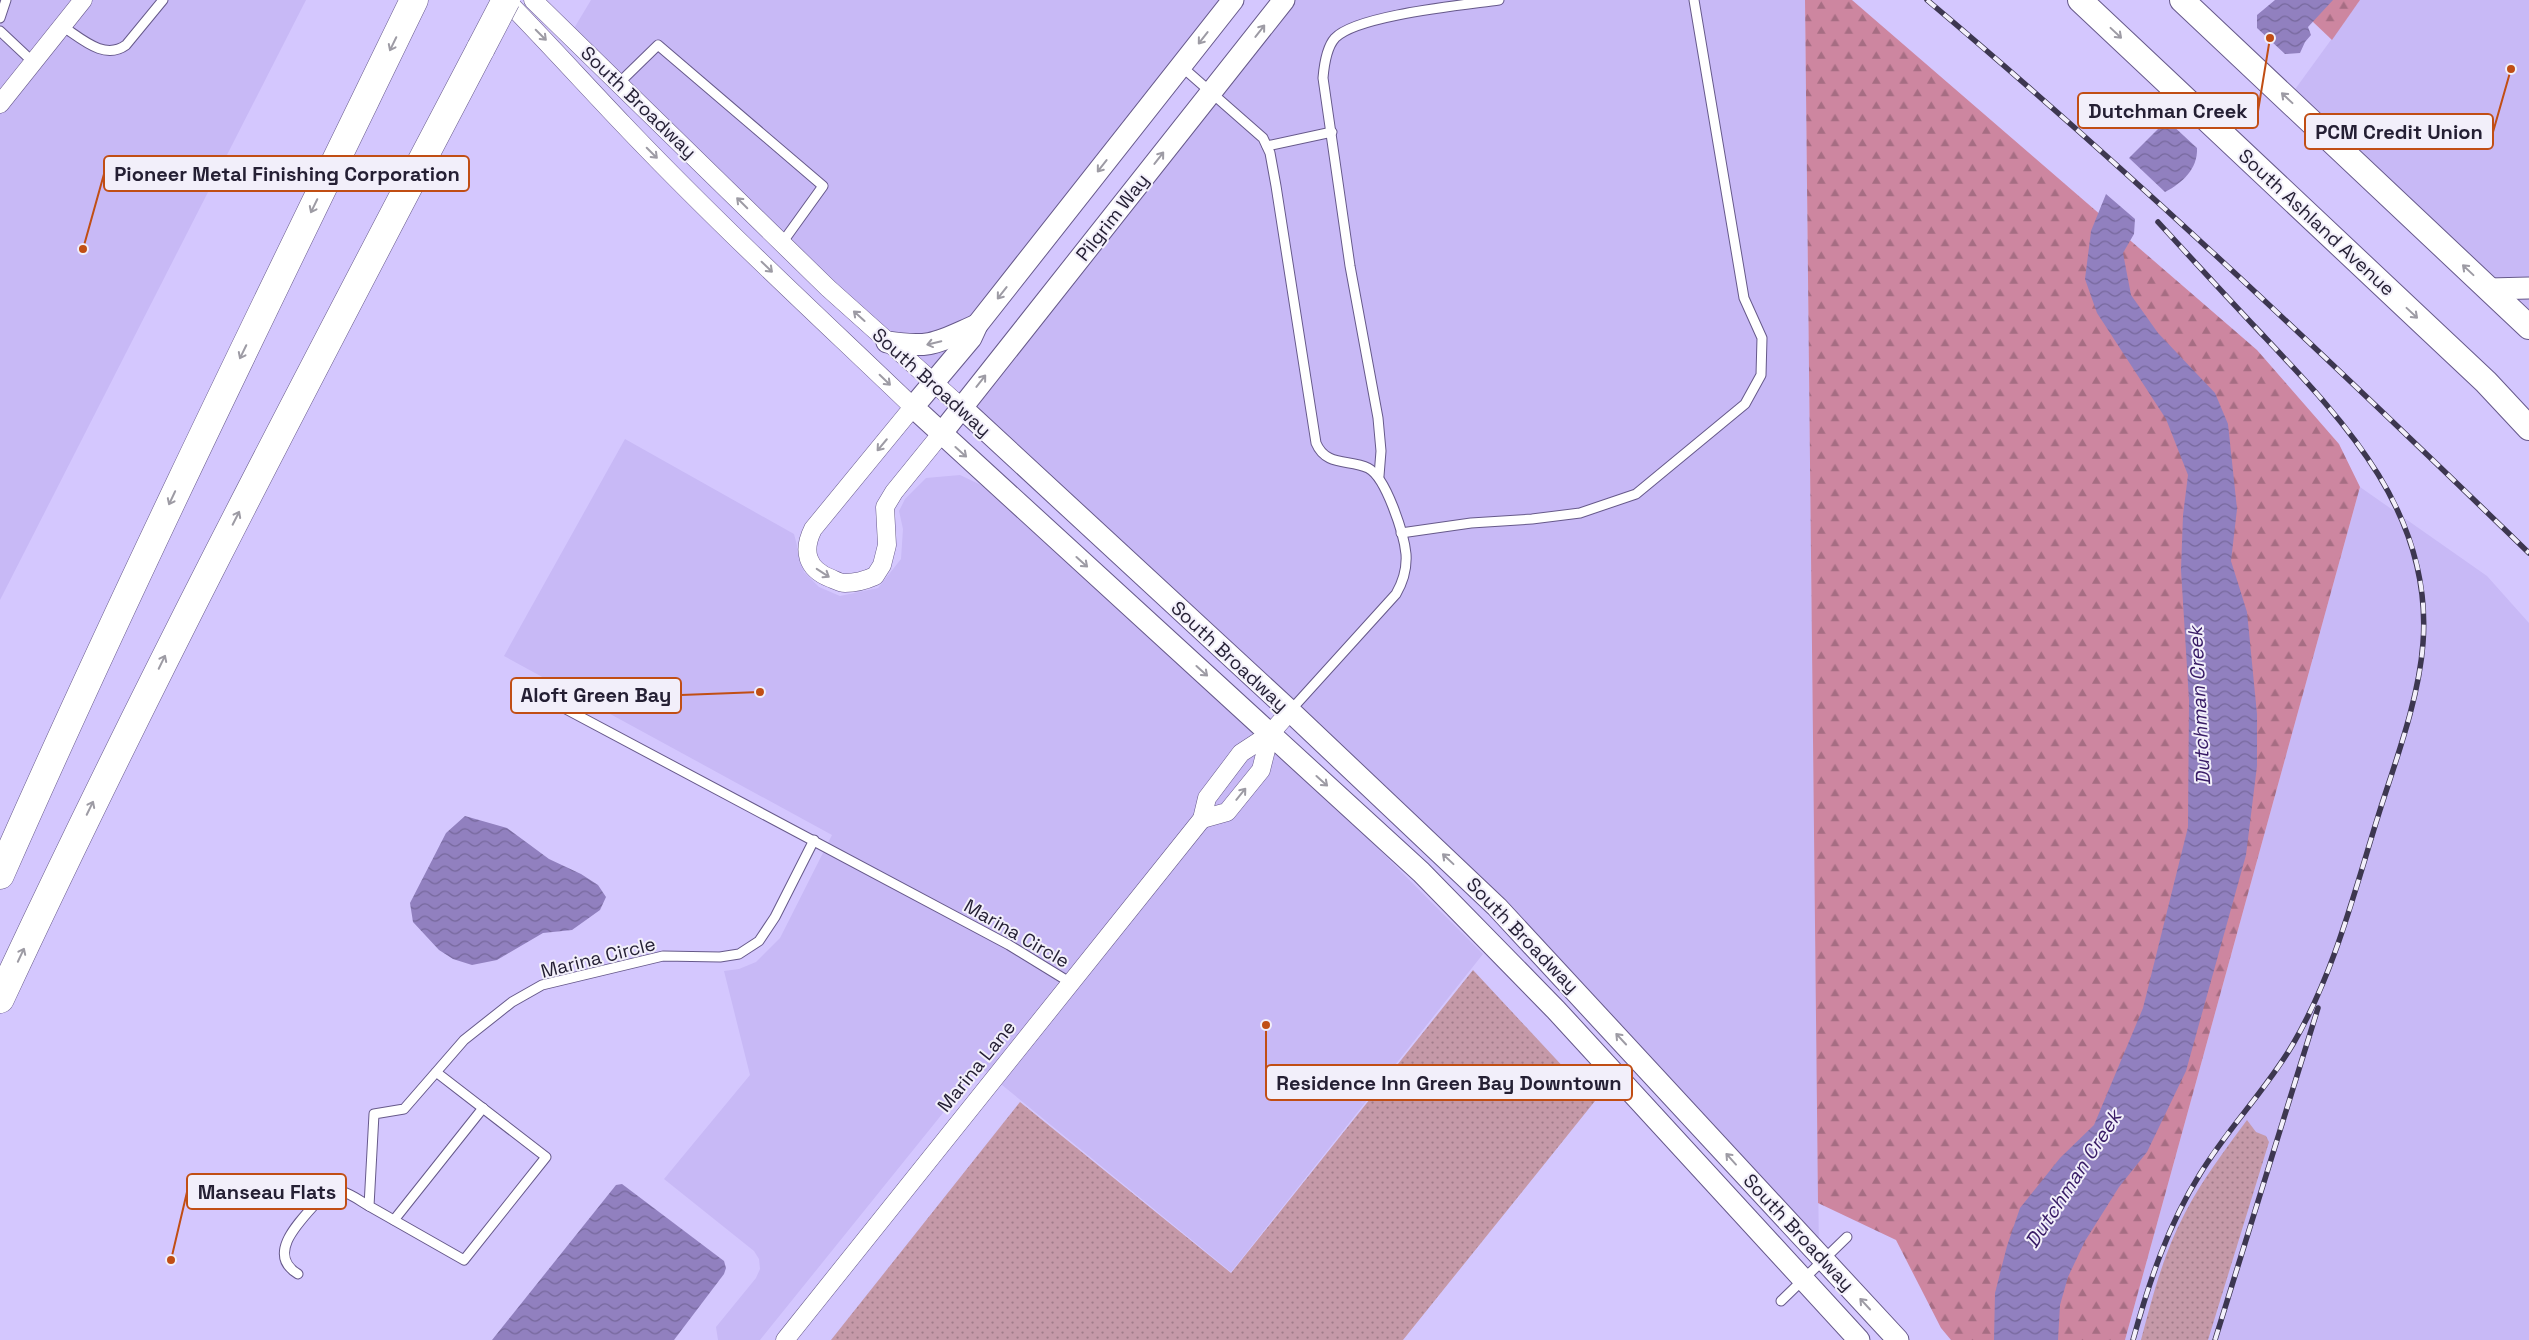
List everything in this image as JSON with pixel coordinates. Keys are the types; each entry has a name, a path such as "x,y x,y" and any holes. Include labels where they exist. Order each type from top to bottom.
{"highway":[{"path":"0,875 51,759 197,446 414,0"},
{"path":"0,999 72,844 186,613 506,0"}],"main road":[{"name":"South Ashland Avenue","path":"2080,0 2472,369 2529,428"},
{"path":"2182,0 2529,327"}],"street":[{"path":"0,104 83,0"},
{"name":"South Broadway","path":"506,0 560,54 622,124 706,208 941,434 1421,872 1556,1010 1859,1340"},
{"name":"South Broadway","path":"533,0 782,243 887,342 961,407 1290,711 1497,907 1898,1340"},
{"name":"Pilgrim Way","path":"913,407 971,338 977,324 1234,0"},
{"name":"Pilgrim Way","path":"941,434 1284,0"},
{"path":"2489,289 2529,288"},
{"path":"887,342 914,346 928,344 954,337 977,324"},
{"path":"913,407 813,529 807,540 806,553 810,565 826,576 843,583 875,576 888,545 885,507 941,434"},
{"name":"Marina Lane","path":"785,1340 1202,819 1207,798 1241,753 1270,734 1290,711"},
{"name":"Marina Lane","path":"1202,819 1227,812 1261,770 1270,734"}],"lane":[{"path":"0,18 6,0"},
{"path":"62,26 96,48 119,50 126,45 163,0"},
{"path":"1290,711 1396,594 1405,570 1406,554 1401,533 1379,476 1381,451 1378,418 1350,266 1323,78 1325,62 1333,40 1346,28 1468,2 1499,0"},
{"path":"1401,533 1471,523 1532,519 1580,512 1636,494 1745,404 1762,375 1762,338 1744,298 1694,0"},
{"path":"0,31 33,62"},
{"path":"619,83 658,45 823,186 782,243"},
{"path":"1181,66 1254,128 1267,146 1276,186 1316,443 1320,453 1368,468 1379,476"},
{"path":"1267,146 1332,132"},
{"name":"Marina Circle","path":"547,699 1009,945 1071,984"},
{"name":"Marina Circle","path":"369,1206 374,1114 404,1109 464,1040 512,1002 542,985 663,956 720,957 739,954 759,941 770,925 814,840"},
{"path":"298,1274 285,1263 282,1254 284,1243 324,1194 331,1189 340,1190 464,1260 546,1157 436,1072"},
{"path":"394,1220 483,1108"},
{"path":"1781,1301 1847,1237"}],"shaded area":[{"path":"0,0 306,0 0,600"},
{"path":"591,0 1233,0 934,384 570,35"},
{"path":"1284,0 1805,0 1819,1255 1580,995 961,407"},
{"path":"2360,0 2529,0 2529,327 2288,99"},
{"path":"625,439 794,534 804,572 819,587 840,596 878,588 901,559 903,529 899,511 905,499 926,478 960,475 981,485 1323,793 1483,954 1231,1272 980,1067 760,1340 718,1340 716,1327 756,1278 760,1269 759,1259 754,1251 664,1179 750,1075 724,971 739,969 756,962 780,938 832,835 504,656"},
{"path":"2360,487 2487,576 2529,623 2529,1340 2125,1340"},
{"path":"1473,970 1595,1101 1403,1340 831,1340 1020,1102 1231,1273"},
{"path":"2247,1120 2256,1132 2266,1136 2269,1142 2208,1340 2141,1340 2159,1275 2178,1228 2206,1177"}],"green space":[{"path":"1805,0 1852,0 2257,350 2339,444 2360,487 2125,1340 1951,1340 1941,1328 1896,1240 1818,1203"},
{"path":"2290,0 2360,0 2332,40"}],"water":[{"path":"2275,0 2333,0 2308,27 2311,35 2300,53 2285,54 2257,28 2257,15"},
{"path":"2164,123 2170,123 2197,148 2197,156 2192,169 2183,180 2165,192 2129,158"},
{"path":"2106,194 2135,219 2134,234 2123,253 2131,295 2158,333 2215,393 2228,424 2237,509 2231,561 2247,612 2257,714 2257,766 2246,855 2186,1071 2147,1152 2119,1187 2085,1241 2068,1277 2060,1305 2058,1340 1994,1340 1995,1293 2007,1246 2020,1208 2060,1158 2094,1125 2143,1008 2188,827 2189,700 2181,570 2183,515 2188,475 2166,419 2097,313 2085,279 2091,231"},
{"path":"465,816 507,828 549,859 581,874 598,885 606,897 600,910 572,930 543,933 497,960 472,965 453,959 439,950 413,922 410,903 446,833"},
{"path":"622,1184 724,1261 726,1268 724,1274 674,1340 492,1340 616,1185"}],"railway":[{"path":"1927,0 2005,66 2158,202 2382,411 2529,553"},
{"path":"2133,1340 2160,1254 2178,1213 2211,1157 2271,1077 2293,1044 2321,988 2353,900 2406,727 2417,685 2423,643 2422,595 2413,551 2397,509 2375,470 2320,397 2158,222"},
{"path":"2215,1340 2318,1008"}],"place":[{"name":"Dutchman Creek","path":"2270,38"},
{"name":"PCM Credit Union","path":"2511,69"},
{"name":"Pioneer Metal Finishing Corporation","path":"83,249"},
{"name":"Aloft Green Bay","path":"760,692"},
{"name":"Residence Inn Green Bay Downtown","path":"1266,1025"},
{"name":"Manseau Flats","path":"171,1260"}]}
